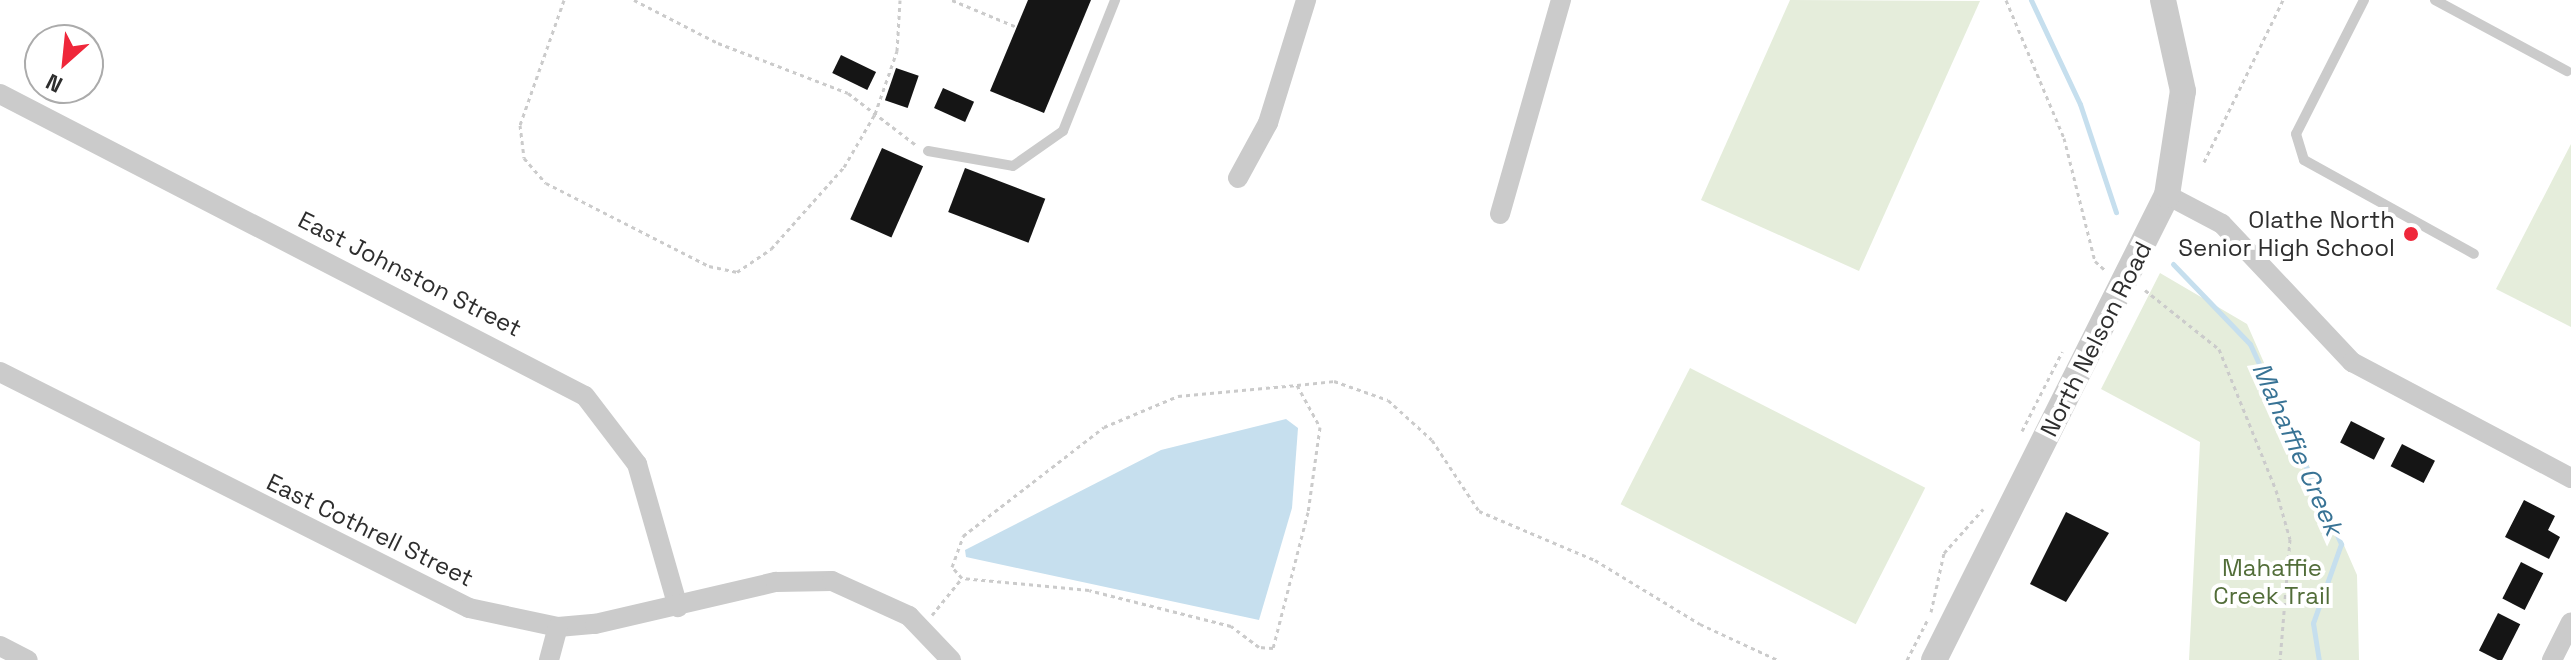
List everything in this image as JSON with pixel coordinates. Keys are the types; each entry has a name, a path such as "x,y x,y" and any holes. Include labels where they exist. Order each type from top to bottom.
{"street":[{"path":"1238,178 1268,123 1306,0"},
{"path":"1500,214 1561,0"},
{"name":"North Nelson Road","path":"1934,660 2115,276 2167,195 2183,91 2163,0"},
{"name":"East Johnston Street","path":"0,94 585,396 615,426 637,464 678,607"},
{"path":"2167,195 2222,224 2352,362 2571,478"},
{"name":"East Cothrell Street","path":"0,372 469,608 558,627 815,579 875,594 922,625 951,660"},
{"path":"2552,660 2571,622"},
{"path":"549,660 558,627"},
{"path":"0,646 28,660"}],"lane":[{"path":"928,151 1013,166 1063,131 1115,0"},
{"path":"2364,0 2296,134 2304,160 2474,254"},
{"path":"2435,0 2567,71"}],"path":[{"path":"564,0 520,125 524,158 546,183 709,266 737,272 771,249 844,167 875,114 897,51 900,0"},
{"path":"634,0 718,43 848,93 928,151"},
{"path":"952,0 1017,27"},
{"path":"2006,0 2064,138 2093,254 2115,276 2205,332 2229,373 2290,539 2280,660"},
{"path":"2204,162 2283,0"},
{"path":"2097,284 2115,276"},
{"path":"2017,441 2068,340"},
{"path":"1297,385 1320,427 1308,512 1273,648 1259,647 1231,626 1089,590 962,578 950,561 956,543 1104,427 1178,396 1334,381 1388,400 1432,440 1479,511 1595,560 1700,624 1778,660"},
{"path":"1907,660 1938,595 1944,553 1985,506"},
{"path":"922,625 962,578"}],"green space":[{"path":"1790,0 1980,1 1859,271 1701,200"},
{"path":"2571,144 2571,327 2496,289"},
{"name":"Mahaffie Creek Trail","path":"2160,273 2247,324 2357,575 2359,660 2189,660 2200,442 2101,389"},
{"path":"1690,368 1925,488 1856,624 1621,504"}],"water":[{"path":"1286,419 1298,428 1292,508 1259,620 966,557 965,550 1161,450"}],"building":[{"path":"1028,0 1091,0 1044,113 990,91"},
{"path":"841,55 876,72 867,90 832,73"},
{"path":"896,68 919,76 908,108 885,100"},
{"path":"943,88 974,102 965,122 934,108"},
{"path":"882,148 923,166 891,238 850,219"},
{"path":"965,168 1045,199 1028,243 948,212"},
{"path":"2351,421 2385,438 2374,460 2340,442"},
{"path":"2402,444 2435,461 2424,483 2391,466"},
{"path":"2524,500 2555,516 2548,530 2560,537 2549,559 2505,537"},
{"path":"2066,512 2109,533 2066,602 2030,584"},
{"path":"2521,562 2543,573 2525,610 2502,599"},
{"path":"2498,613 2520,624 2502,660 2479,650"}],"waterway":[{"name":"Mahaffie Creek","path":"2031,0 2080,104 2116,212"},
{"name":"Mahaffie Creek","path":"2173,264 2250,344 2341,544 2313,623 2319,660"}],"place":[{"name":"Olathe North Senior High School","path":"2411,234"}]}
